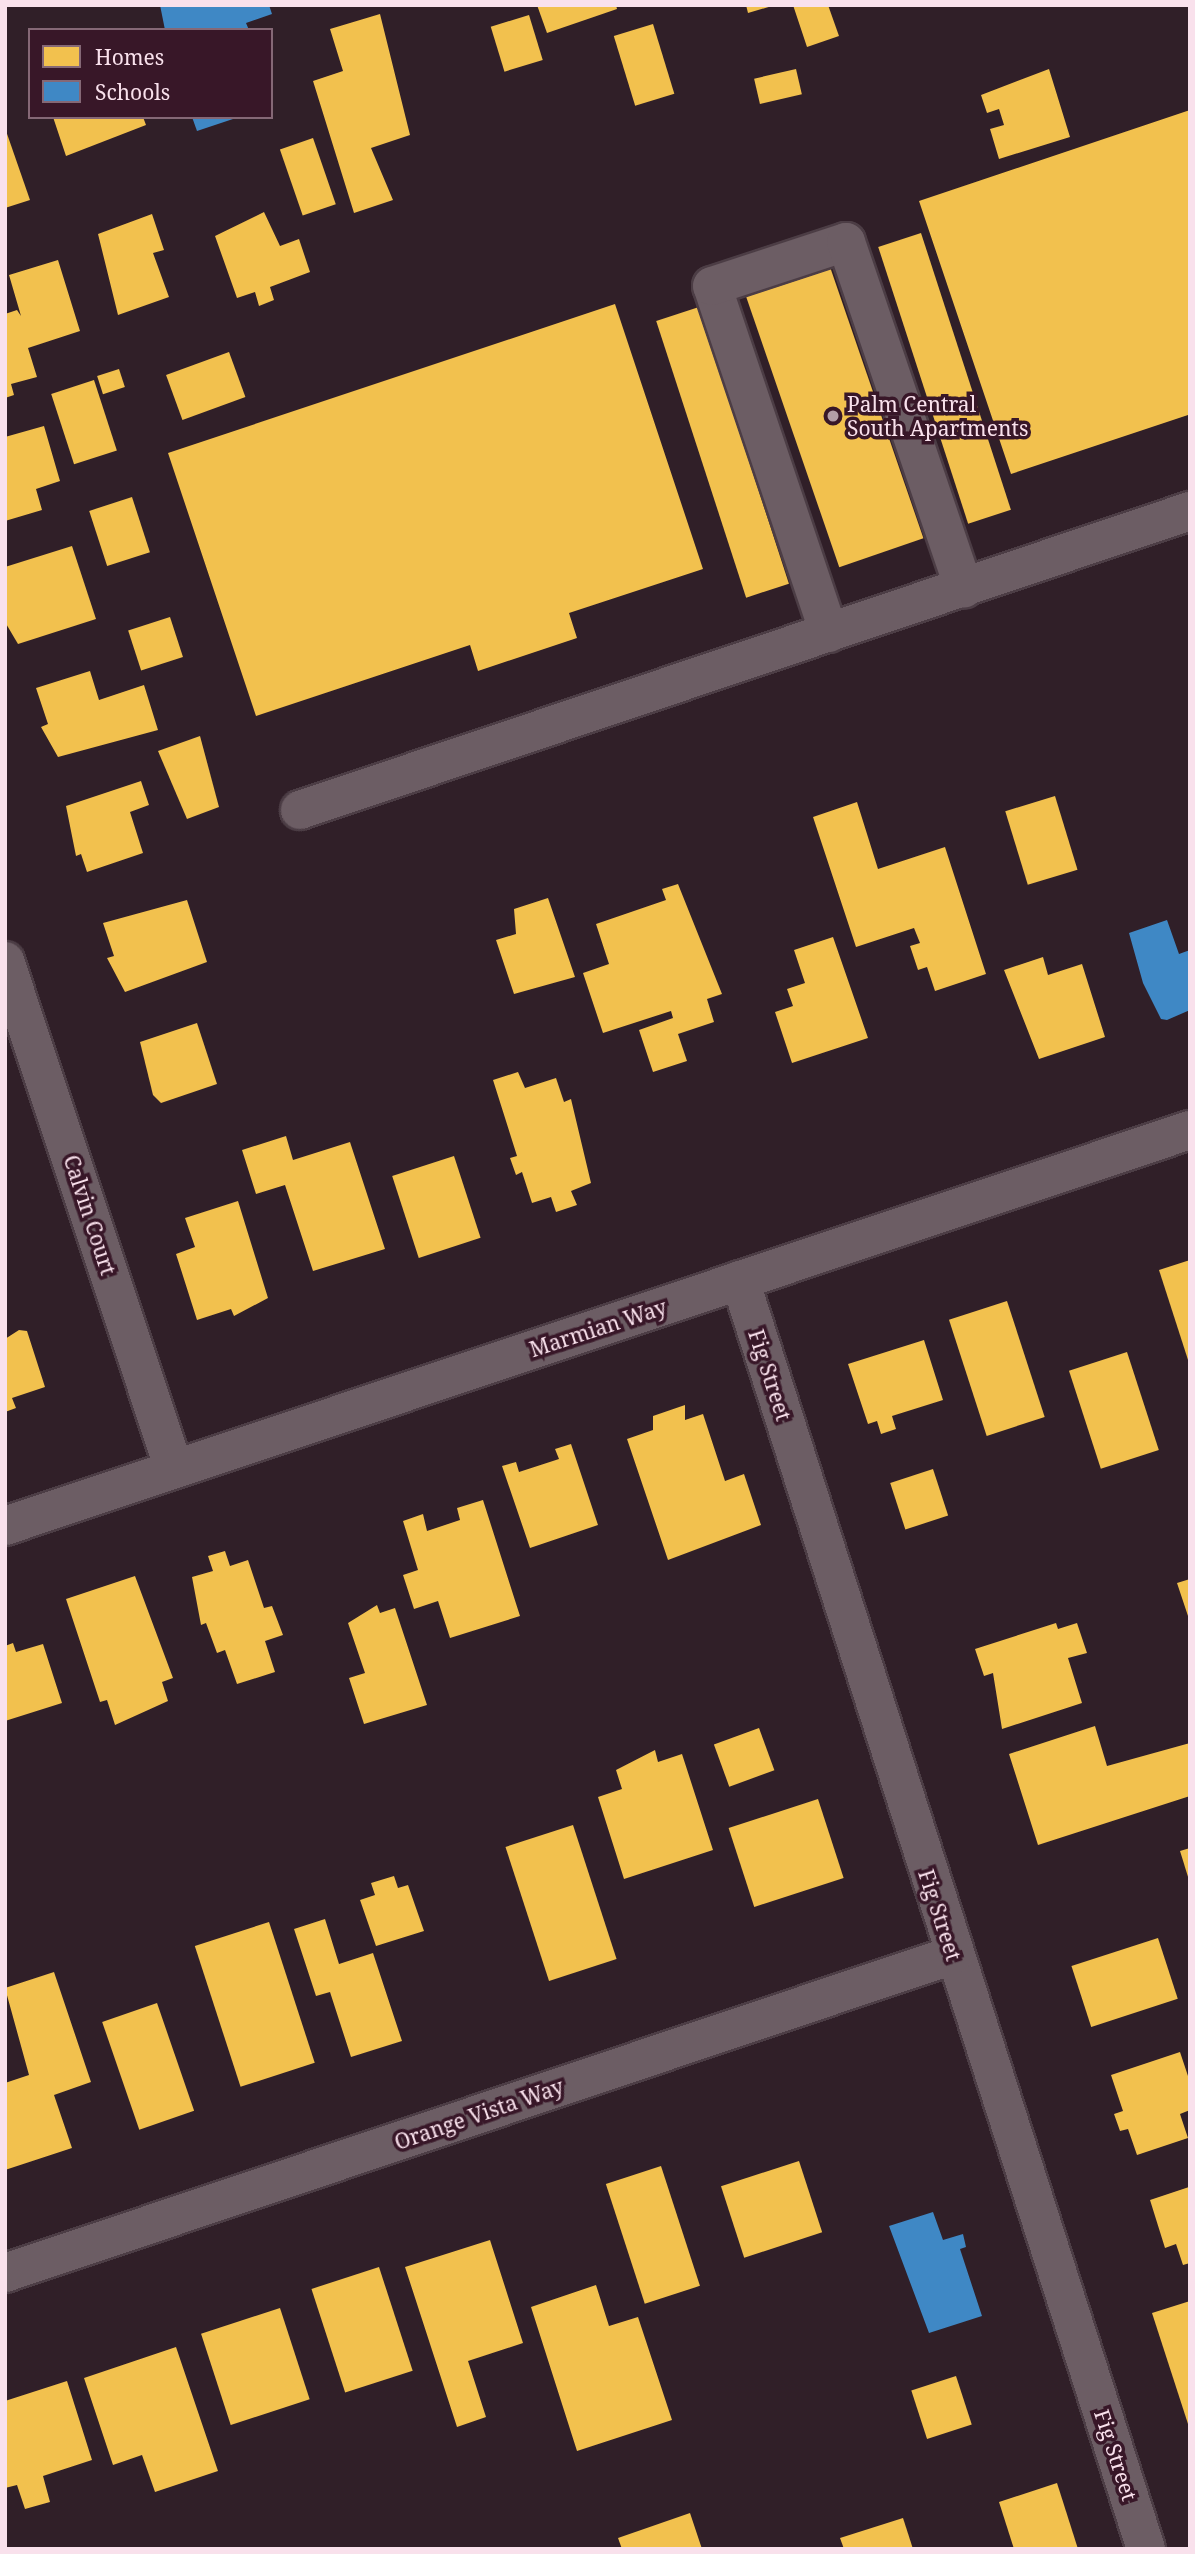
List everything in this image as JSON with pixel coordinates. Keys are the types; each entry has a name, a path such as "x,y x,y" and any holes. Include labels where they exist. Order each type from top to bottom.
{"street":[{"path":"829,633 712,286 846,242 964,588"},
{"path":"300,810 1190,510"},
{"name":"Calvin Court","path":"5,961 174,1469"},
{"name":"Marmian Way","path":"5,1526 1190,1130"},
{"name":"Fig Street","path":"740,1280 953,1955 1146,2549"},
{"name":"Orange Vista Way","path":"5,2273 953,1955"}],"building: Homes":[{"path":"537,5 616,5 617,9 547,33"},
{"path":"746,5 772,5 772,6 748,13"},
{"path":"793,5 828,5 839,36 807,47"},
{"path":"380,14 410,135 371,148 393,200 354,213 313,81 343,71 330,29"},
{"path":"529,15 543,60 504,72 491,27"},
{"path":"653,24 674,94 635,106 614,36"},
{"path":"796,69 802,94 760,104 754,79"},
{"path":"1049,69 1070,137 999,159 990,129 1004,125 999,109 987,113 981,95"},
{"path":"1190,110 1190,420 1188,415 1011,474 919,201"},
{"path":"54,119 144,119 146,125 66,156"},
{"path":"5,128 30,200 5,208"},
{"path":"313,138 336,204 303,216 280,149"},
{"path":"264,212 280,246 299,239 310,272 270,287 274,300 259,306 255,292 237,298 215,236"},
{"path":"152,214 164,250 153,253 169,297 118,315 98,234"},
{"name":"Palm Central South Apartments","path":"921,233 1011,510 968,524 878,247"},
{"path":"58,260 80,331 28,348 37,377 11,384 14,395 5,398 5,314 17,310 21,316 9,275"},
{"name":"Palm Central South Apartments","path":"829,264 923,538 839,567 745,293"},
{"path":"615,304 703,569 569,613 577,638 478,671 470,645 256,716 168,453"},
{"path":"699,307 789,584 746,598 656,321"},
{"path":"229,352 245,397 182,420 166,375"},
{"path":"119,369 125,387 103,394 97,376"},
{"path":"94,380 117,450 74,464 51,394"},
{"path":"44,426 60,481 36,489 42,510 5,521 5,437"},
{"path":"132,497 150,552 107,566 89,511"},
{"path":"72,546 96,619 18,644 5,622 5,567"},
{"path":"170,617 183,657 141,671 128,631"},
{"path":"90,671 99,700 144,685 158,730 58,757 41,727 48,724 36,688"},
{"path":"200,736 219,807 187,819 158,751"},
{"path":"141,781 149,805 130,812 143,853 87,872 81,854 76,856 66,806"},
{"path":"1055,796 1078,870 1028,885 1005,811"},
{"path":"857,802 878,869 945,847 986,974 935,991 927,967 918,970 910,946 920,943 914,928 856,947 813,817"},
{"path":"678,884 722,994 707,999 714,1022 678,1034 687,1061 653,1072 639,1030 673,1018 671,1011 603,1033 583,973 609,964 596,924 666,900 662,889"},
{"path":"548,898 575,977 514,994 496,940 516,934 514,909"},
{"path":"187,900 207,962 125,992 107,958 114,956 103,923"},
{"path":"833,937 868,1038 792,1063 775,1012 793,1006 787,989 805,983 794,950"},
{"path":"1043,957 1048,975 1082,964 1105,1037 1039,1059 1004,970"},
{"path":"197,1023 217,1084 161,1103 153,1095 140,1042"},
{"path":"518,1072 525,1088 556,1078 564,1102 571,1099 591,1183 571,1191 577,1205 556,1212 551,1197 532,1203 522,1172 516,1175 510,1158 517,1156 493,1080"},
{"path":"286,1136 293,1160 350,1142 385,1249 313,1271 285,1185 256,1194 242,1150"},
{"path":"454,1156 481,1238 419,1258 392,1176"},
{"path":"238,1201 268,1298 234,1316 231,1309 197,1320 176,1254 195,1247 185,1218"},
{"path":"1190,1260 1190,1363 1189,1363 1159,1270"},
{"path":"1007,1301 1045,1417 987,1436 949,1320"},
{"path":"19,1330 27,1331 45,1387 12,1398 16,1408 5,1412 5,1339"},
{"path":"924,1340 943,1400 892,1416 896,1429 881,1434 877,1421 868,1424 848,1364"},
{"path":"1127,1352 1159,1450 1101,1469 1069,1371"},
{"path":"685,1405 685,1420 703,1414 725,1481 744,1474 761,1525 668,1560 627,1439 653,1430 653,1416"},
{"path":"571,1444 598,1525 530,1548 502,1466 516,1462 519,1472 559,1459 555,1449"},
{"path":"933,1469 948,1516 905,1530 890,1483"},
{"path":"483,1500 520,1616 450,1638 438,1601 414,1609 403,1575 418,1570 403,1521 423,1514 427,1531 460,1520 457,1508"},
{"path":"225,1551 230,1566 248,1560 264,1608 272,1606 283,1635 265,1641 275,1672 237,1684 225,1650 217,1653 206,1623 201,1625 192,1577 213,1571 208,1556"},
{"path":"135,1576 173,1678 162,1682 168,1701 115,1725 107,1700 100,1702 66,1599"},
{"path":"1190,1579 1190,1619 1189,1619 1177,1583"},
{"path":"377,1605 380,1613 395,1608 427,1705 364,1724 349,1678 365,1673 348,1623"},
{"path":"1056,1623 1058,1629 1077,1623 1087,1653 1068,1658 1082,1703 1002,1729 993,1673 984,1676 975,1649"},
{"path":"13,1643 16,1652 43,1644 62,1703 5,1721 5,1646"},
{"path":"1095,1726 1107,1766 1190,1743 1190,1796 1038,1845 1009,1754"},
{"path":"759,1728 774,1770 729,1787 714,1744"},
{"path":"655,1750 658,1762 682,1754 713,1850 624,1879 598,1797 622,1789 616,1770"},
{"path":"818,1799 844,1878 754,1907 729,1828"},
{"path":"573,1825 617,1959 549,1981 505,1847"},
{"path":"1190,1848 1190,1880 1189,1880 1180,1851"},
{"path":"394,1876 398,1888 408,1885 424,1931 376,1946 360,1900 375,1895 371,1883"},
{"path":"325,1919 339,1964 373,1953 402,2041 351,2057 330,1992 316,1996 294,1929"},
{"path":"269,1922 315,2063 241,2087 195,1946"},
{"path":"1158,1938 1178,1999 1091,2027 1071,1966"},
{"path":"54,1972 91,2082 54,2095 72,2148 5,2170 5,2083 29,2075 5,1988"},
{"path":"157,2003 194,2111 139,2130 102,2022"},
{"path":"1180,2052 1190,2082 1190,2110 1180,2114 1188,2138 1137,2155 1128,2129 1120,2131 1114,2114 1123,2111 1111,2075"},
{"path":"799,2161 822,2232 744,2258 721,2186"},
{"path":"661,2166 700,2286 645,2304 606,2184"},
{"path":"1189,2187 1190,2263 1183,2265 1176,2244 1165,2248 1150,2200"},
{"path":"490,2240 523,2343 468,2361 486,2417 457,2427 405,2267"},
{"path":"379,2267 413,2371 345,2393 311,2289"},
{"path":"596,2285 609,2326 638,2317 672,2420 577,2451 531,2307"},
{"path":"1190,2301 1190,2427 1189,2427 1152,2313"},
{"path":"280,2308 310,2399 231,2425 201,2334"},
{"path":"176,2347 218,2471 155,2492 142,2455 113,2465 84,2378"},
{"path":"956,2376 972,2425 927,2439 911,2391"},
{"path":"67,2381 92,2460 43,2476 50,2502 25,2509 17,2485 5,2488 5,2401"},
{"path":"1057,2483 1078,2549 1014,2549 999,2502"},
{"path":"690,2513 702,2549 622,2549 618,2538"},
{"path":"903,2518 913,2549 844,2549 840,2538"}],"building: Schools":[{"path":"160,5 269,5 272,14 246,23 248,28 165,28"},
{"path":"193,119 233,119 197,131"},
{"path":"1167,920 1179,954 1190,950 1190,1010 1167,1020 1161,1019 1143,983 1129,933"},
{"path":"933,2212 943,2240 963,2234 966,2247 960,2249 982,2316 929,2333 889,2226"}],"place":[{"name":"Palm Central South Apartments","path":"833,416"}]}
